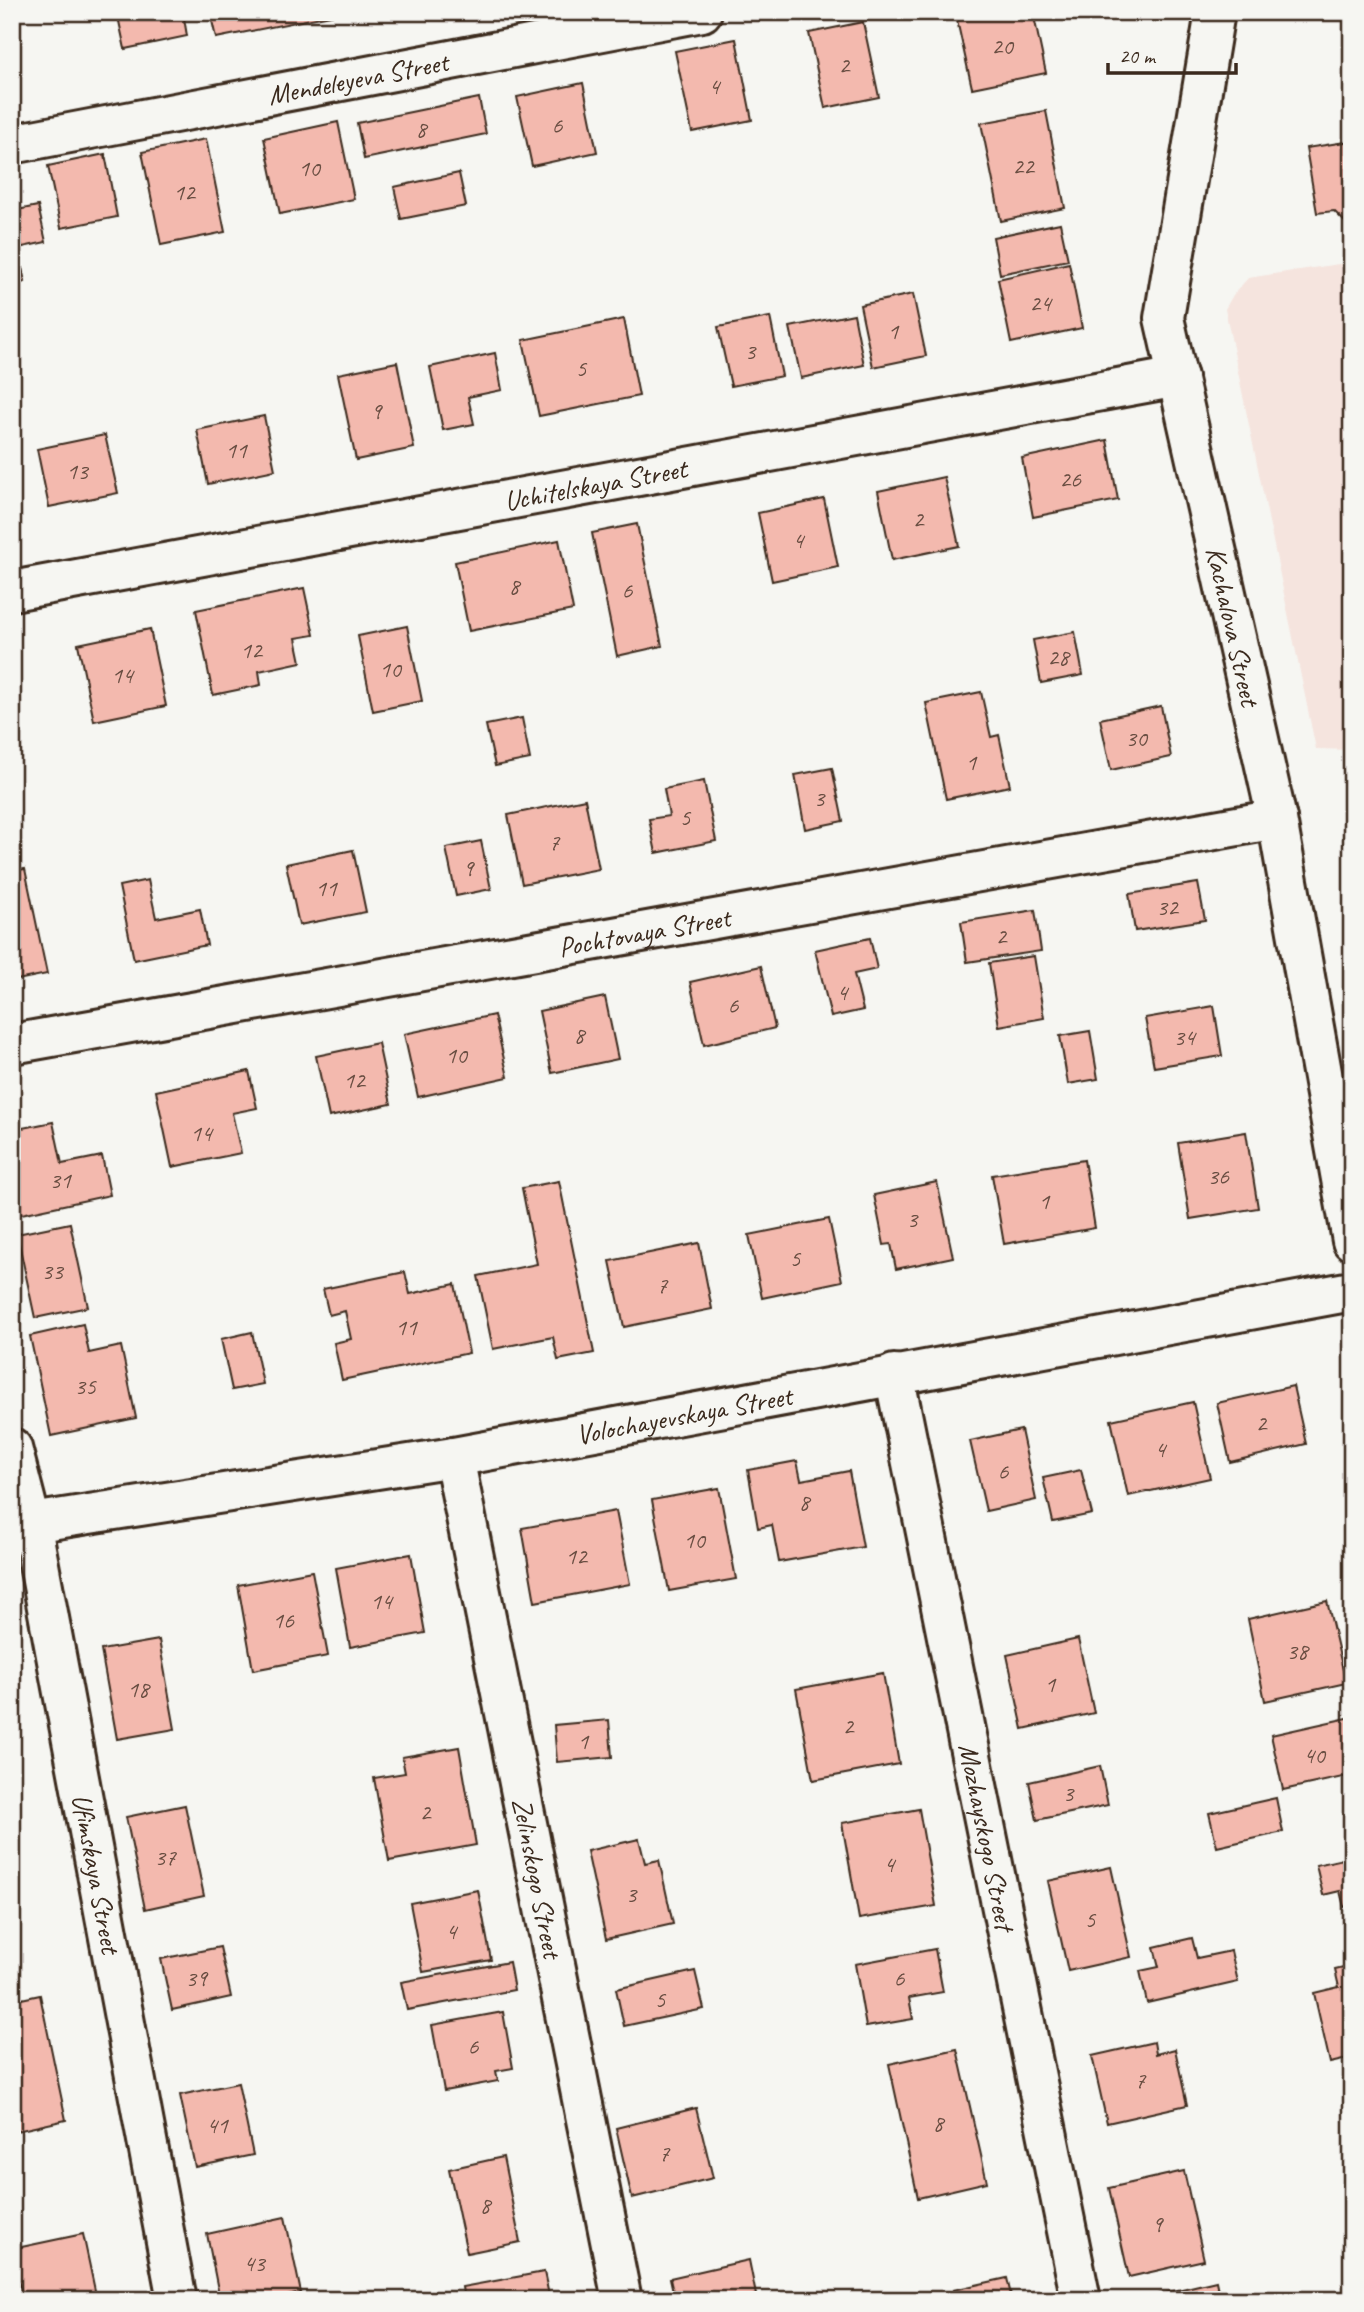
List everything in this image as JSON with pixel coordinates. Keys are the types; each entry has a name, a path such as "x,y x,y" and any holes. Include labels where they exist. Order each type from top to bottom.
{"street":[{"name":"Mendeleyeva Street","path":"12,144 702,12"},
{"name":"Kachalova Street","path":"1214,12 1164,318 1277,818 1352,1241"},
{"name":"Uchitelskaya Street","path":"12,591 1178,377"},
{"name":"Pochtovaya Street","path":"12,1044 1277,818"},
{"name":"Volochayevskaya Street","path":"22,1524 454,1457 894,1374 1352,1292"},
{"name":"Mozhayskogo Street","path":"894,1374 1081,2300"},
{"name":"Ufimskaya Street","path":"12,1448 22,1524 177,2300"},
{"name":"Zelinskogo Street","path":"454,1457 622,2300"}],"shaded area":[{"path":"1352,262 1352,750 1316,749 1225,309 1248,278"}],"building":[{"path":"117,12 183,12 187,36 125,49"},
{"path":"210,12 336,12 336,14 216,38"},
{"path":"993,12 1033,12 1046,73 972,88 957,20"},
{"path":"863,22 879,97 825,108 809,33"},
{"path":"736,39 752,120 692,132 675,51"},
{"path":"583,83 597,152 532,166 517,97"},
{"path":"479,98 486,134 364,159 357,123"},
{"path":"1046,111 1065,208 1001,221 981,123"},
{"path":"338,122 354,199 280,214 264,138"},
{"path":"206,139 225,232 161,245 142,152"},
{"path":"1352,141 1352,229 1334,211 1317,213 1306,148"},
{"path":"105,154 117,217 61,228 48,166"},
{"path":"459,173 466,206 401,219 394,187"},
{"path":"38,206 46,242 18,248 25,282 12,285 12,211"},
{"path":"1060,223 1068,260 1000,274 993,237"},
{"path":"1069,263 1082,328 1011,343 998,279"},
{"path":"913,294 926,356 873,367 860,305"},
{"path":"854,314 864,365 801,378 790,327"},
{"path":"770,317 782,376 731,386 718,327"},
{"path":"624,319 639,396 539,416 523,340"},
{"path":"495,353 502,390 468,397 474,424 443,430 430,367"},
{"path":"397,362 414,448 356,460 338,374"},
{"path":"264,416 275,470 208,484 197,430"},
{"path":"105,435 118,493 49,507 37,449"},
{"path":"1107,440 1118,500 1033,517 1022,458"},
{"path":"944,477 959,546 892,560 878,491"},
{"path":"824,499 838,567 772,581 758,513"},
{"path":"637,524 662,646 617,656 592,533"},
{"path":"559,540 573,610 469,631 455,562"},
{"path":"304,588 314,635 296,638 301,662 259,671 261,685 213,695 196,610"},
{"path":"407,626 422,701 373,711 358,636"},
{"path":"150,629 166,706 94,721 78,644"},
{"path":"1075,632 1083,675 1041,683 1033,640"},
{"path":"981,692 991,737 999,735 1010,786 946,799 926,703"},
{"path":"1161,706 1171,757 1111,770 1100,719"},
{"path":"522,718 530,759 495,766 486,725"},
{"path":"832,768 843,821 805,829 795,775"},
{"path":"704,781 716,841 656,853 649,819 669,816 664,789"},
{"path":"585,799 599,869 522,884 508,815"},
{"path":"481,841 491,889 456,896 446,848"},
{"path":"353,850 366,912 299,925 286,864"},
{"path":"25,869 47,974 12,981 12,871"},
{"path":"148,880 156,918 200,909 207,945 134,960 119,886"},
{"path":"1198,883 1205,920 1135,931 1129,894"},
{"path":"1035,910 1041,951 967,962 961,922"},
{"path":"870,938 877,969 854,974 863,1010 831,1017 815,950"},
{"path":"1034,956 1044,1018 999,1026 989,963"},
{"path":"761,966 775,1028 704,1045 690,982"},
{"path":"605,997 618,1059 552,1073 539,1011"},
{"path":"1214,1006 1222,1056 1154,1067 1145,1018"},
{"path":"494,1015 508,1077 418,1097 404,1034"},
{"path":"1090,1031 1098,1079 1068,1084 1060,1036"},
{"path":"378,1043 391,1104 329,1117 316,1056"},
{"path":"249,1071 257,1108 232,1113 241,1153 172,1167 156,1091"},
{"path":"53,1122 62,1164 102,1156 110,1195 12,1216 12,1130"},
{"path":"1246,1132 1258,1208 1190,1219 1178,1143"},
{"path":"1084,1160 1095,1228 1004,1244 992,1175"},
{"path":"559,1181 594,1353 558,1360 553,1337 493,1349 478,1276 537,1264 522,1188"},
{"path":"937,1182 953,1257 896,1269 891,1244 884,1245 874,1195"},
{"path":"829,1219 842,1281 762,1298 749,1235"},
{"path":"70,1223 88,1307 35,1318 17,1234"},
{"path":"699,1243 712,1309 624,1327 610,1261"},
{"path":"405,1272 410,1294 455,1284 469,1353 342,1380 334,1343 351,1339 345,1311 329,1315 323,1289"},
{"path":"83,1324 89,1353 121,1346 136,1418 51,1436 30,1336"},
{"path":"252,1332 263,1384 232,1390 221,1339"},
{"path":"1293,1386 1306,1444 1230,1462 1217,1403"},
{"path":"1193,1402 1210,1478 1128,1496 1111,1420"},
{"path":"1021,1430 1036,1500 986,1511 970,1441"},
{"path":"797,1461 801,1480 849,1471 863,1547 779,1562 772,1525 758,1528 748,1470"},
{"path":"1081,1470 1092,1514 1053,1522 1043,1478"},
{"path":"719,1488 736,1579 669,1591 652,1500"},
{"path":"616,1511 630,1584 535,1602 522,1528"},
{"path":"411,1554 425,1633 350,1647 336,1568"},
{"path":"312,1571 328,1656 253,1670 238,1585"},
{"path":"1327,1601 1346,1683 1265,1701 1248,1619"},
{"path":"1078,1639 1094,1713 1023,1729 1007,1655"},
{"path":"159,1640 175,1729 117,1739 101,1650"},
{"path":"883,1673 899,1764 813,1780 796,1689"},
{"path":"1352,1717 1352,1775 1283,1790 1271,1735"},
{"path":"609,1720 612,1757 557,1762 554,1725"},
{"path":"459,1747 476,1845 389,1861 374,1778 405,1773 402,1757"},
{"path":"1100,1766 1108,1805 1037,1820 1029,1782"},
{"path":"1276,1798 1283,1832 1217,1847 1209,1813"},
{"path":"185,1805 204,1896 145,1909 126,1817"},
{"path":"919,1809 936,1906 859,1919 842,1823"},
{"path":"639,1839 645,1863 659,1860 673,1924 606,1939 587,1851"},
{"path":"1352,1857 1352,1905 1344,1907 1340,1891 1323,1895 1316,1865"},
{"path":"1111,1867 1131,1957 1068,1971 1048,1881"},
{"path":"478,1890 491,1960 423,1972 410,1903"},
{"path":"1192,1938 1197,1958 1231,1951 1238,1982 1147,2003 1140,1971 1159,1967 1154,1947"},
{"path":"220,1947 231,1997 172,2010 161,1959"},
{"path":"935,1949 943,1992 909,1998 913,2019 866,2027 855,1964"},
{"path":"509,1962 514,1990 407,2010 401,1982"},
{"path":"1352,1966 1352,2058 1330,2063 1314,1993 1339,1987 1335,1970"},
{"path":"695,1971 704,2009 624,2026 616,1989"},
{"path":"40,1995 66,2120 12,2132 12,2001"},
{"path":"503,2012 513,2068 496,2071 498,2081 444,2091 432,2025"},
{"path":"1154,2042 1156,2054 1175,2049 1187,2105 1107,2123 1092,2056"},
{"path":"957,2049 987,2182 918,2198 889,2064"},
{"path":"238,2083 253,2155 195,2167 180,2095"},
{"path":"696,2108 713,2178 632,2198 616,2128"},
{"path":"503,2157 520,2242 467,2253 449,2169"},
{"path":"1184,2171 1204,2260 1129,2277 1109,2188"},
{"path":"285,2217 301,2293 269,2300 220,2300 207,2234"},
{"path":"83,2234 97,2300 23,2300 12,2249"},
{"path":"749,2260 756,2295 733,2300 675,2300 670,2278"},
{"path":"544,2272 550,2300 464,2300 462,2287"},
{"path":"1007,2278 1012,2300 955,2300 953,2290"},
{"path":"1216,2281 1220,2300 1135,2300"}]}
